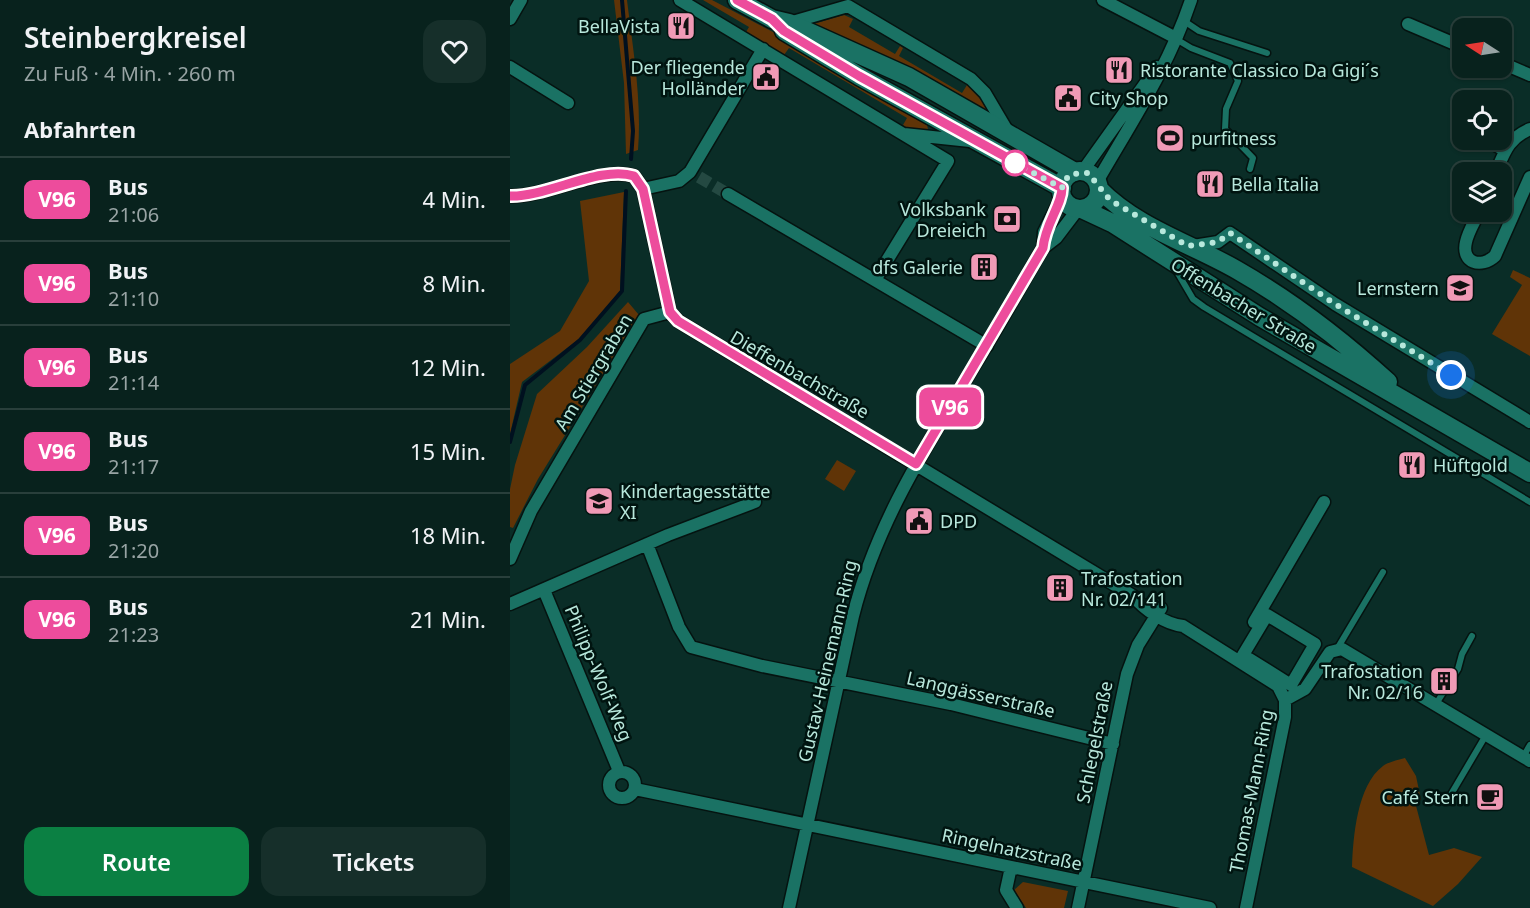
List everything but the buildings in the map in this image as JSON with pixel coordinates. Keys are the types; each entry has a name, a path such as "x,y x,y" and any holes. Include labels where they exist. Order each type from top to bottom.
{"main road":[{"name":"Offenbacher Straße","path":"737,0 909,77 1088,179 1121,208 1188,246 1235,269 1299,307 1357,354 1407,400"},
{"name":"Offenbacher Straße","path":"781,21 784,31 849,70 983,143 1062,192 1070,206 1112,224 1270,322 1530,473"},
{"path":"1062,192 1065,179 1088,179 1094,203 1080,209"}],"street":[{"path":"510,19 521,0"},
{"name":"Offenbacher Straße","path":"680,0 948,161 875,280"},
{"path":"1103,0 1176,38"},
{"path":"1088,179 1168,52 1184,21 1191,0"},
{"name":"Offenbacher Straße","path":"781,21 843,3 971,79 985,93 1008,132"},
{"path":"1408,24 1452,43"},
{"path":"643,189 679,181 694,174 763,49"},
{"path":"1088,179 1147,100 1168,52"},
{"path":"510,67 568,103"},
{"path":"1512,67 1530,75"},
{"path":"1500,162 1515,135 1530,129"},
{"name":"Offenbacher Straße","path":"903,134 983,143"},
{"path":"510,196 528,195 615,174 634,176 643,189 670,312"},
{"path":"1512,218 1530,177"},
{"name":"Gustav-Heinemann-Ring","path":"1043,248 1044,232 1062,192"},
{"path":"728,194 987,346"},
{"name":"Gustav-Heinemann-Ring","path":"789,908 864,574 876,543 916,464 1043,248 1056,238 1080,209"},
{"path":"1475,222 1465,244 1466,254 1472,262 1478,264 1488,262 1495,256 1510,222"},
{"name":"Offenbacher Straße","path":"1188,246 1218,242 1230,233 1335,304 1530,422"},
{"name":"Dieffenbachstraße","path":"670,312 678,321 714,345 916,464"},
{"name":"Am Stiergraben","path":"510,559 531,511 644,318 670,312"},
{"name":"Thomas-Mann-Ring","path":"916,464 1133,596 1144,597 1159,611 1178,618 1183,626 1234,656 1278,686 1285,700 1285,717 1246,908"},
{"path":"510,604 647,544 755,502"},
{"path":"1234,656 1324,502"},
{"name":"Langgässerstraße","path":"647,544 679,627 691,647 710,654 951,704 1113,744"},
{"name":"Philipp-Wolf-Weg","path":"544,590 619,771"},
{"name":"Schlegelstraße","path":"1078,908 1126,674 1159,611"},
{"path":"1267,615 1315,644 1291,685 1243,655 1267,615"},
{"path":"1285,700 1305,689 1330,652 1349,651 1527,759"},
{"path":"619,771 625,771 634,778 635,789 623,798 613,794 609,789 610,778 619,771"},
{"name":"Ringelnatzstraße","path":"635,789 1210,908"},
{"path":"1011,867 1006,890 1017,908"}],"lane":[{"path":"1184,21 1199,31 1267,53"},
{"path":"1176,38 1191,48 1230,63 1238,81 1226,109 1225,129 1253,158 1251,169"},
{"path":"1498,150 1504,153"},
{"path":"1172,261 1193,298 1204,307 1530,502"},
{"path":"1337,650 1383,572"},
{"path":"1436,704 1458,669 1462,654 1472,636"},
{"path":"1450,796 1486,735"},
{"path":"1527,759 1530,745"}],"shaded area":[{"path":"614,0 627,0 638,94 638,150 626,154 624,83"},
{"path":"703,0 712,0 773,32 927,125 928,129 911,130 903,125 907,118 789,48 784,55 746,32 749,27"},
{"path":"844,15 853,19 849,27 895,54 900,46 903,48 899,56 962,93 967,85 983,102 988,114 810,25"},
{"path":"624,192 620,291 579,339 522,382 510,434 510,364 560,331 589,281 580,201"},
{"path":"1513,270 1530,278 1530,356 1492,334 1522,285 1510,277"},
{"path":"628,302 639,315 538,479 513,528 510,527 510,489 537,394 587,347"},
{"path":"837,460 856,471 844,491 825,479"},
{"path":"1405,758 1416,776 1421,800 1415,802 1429,855 1454,848 1482,857 1458,884 1433,906 1352,867 1355,827 1367,786 1383,766"},
{"path":"1023,882 1068,891 1064,908 1026,908 1014,890"}],"waterway":[{"path":"622,0 633,131 631,159"},
{"path":"510,442 525,385 580,340 622,291 626,191"}],"tunnel":[{"path":"699,177 728,194"}],"bus line":[{"name":"V96","path":"510,196 528,195 615,174 634,176 643,189 670,312 678,321 714,345 916,464 1043,248 1044,232 1062,196 1062,188 1037,177 983,143 938,121 859,76 784,31 772,19 737,0"}],"place":[{"name":"BellaVista","path":"681,26"},
{"name":"Ristorante Classico Da Gigi´s","path":"1119,70"},
{"name":"Der fliegende Holländer","path":"766,77"},
{"name":"City Shop","path":"1068,98"},
{"name":"purfitness","path":"1170,138"},
{"name":"Bella Italia","path":"1210,184"},
{"name":"Volksbank Dreieich","path":"1007,219"},
{"name":"dfs Galerie","path":"984,267"},
{"name":"Lernstern","path":"1460,288"},
{"name":"Hüftgold","path":"1412,465"},
{"name":"Kindertagesstätte XI","path":"599,501"},
{"name":"DPD","path":"919,521"},
{"name":"Trafostation Nr. 02/141","path":"1060,588"},
{"name":"Trafostation Nr. 02/16","path":"1444,681"},
{"name":"Café Stern","path":"1490,797"}],"route":[{"path":"1015,163 1037,177 1062,188 1064,181 1071,174 1088,173 1110,200 1153,228 1188,246 1218,242 1230,233 1335,304 1451,375"}]}
